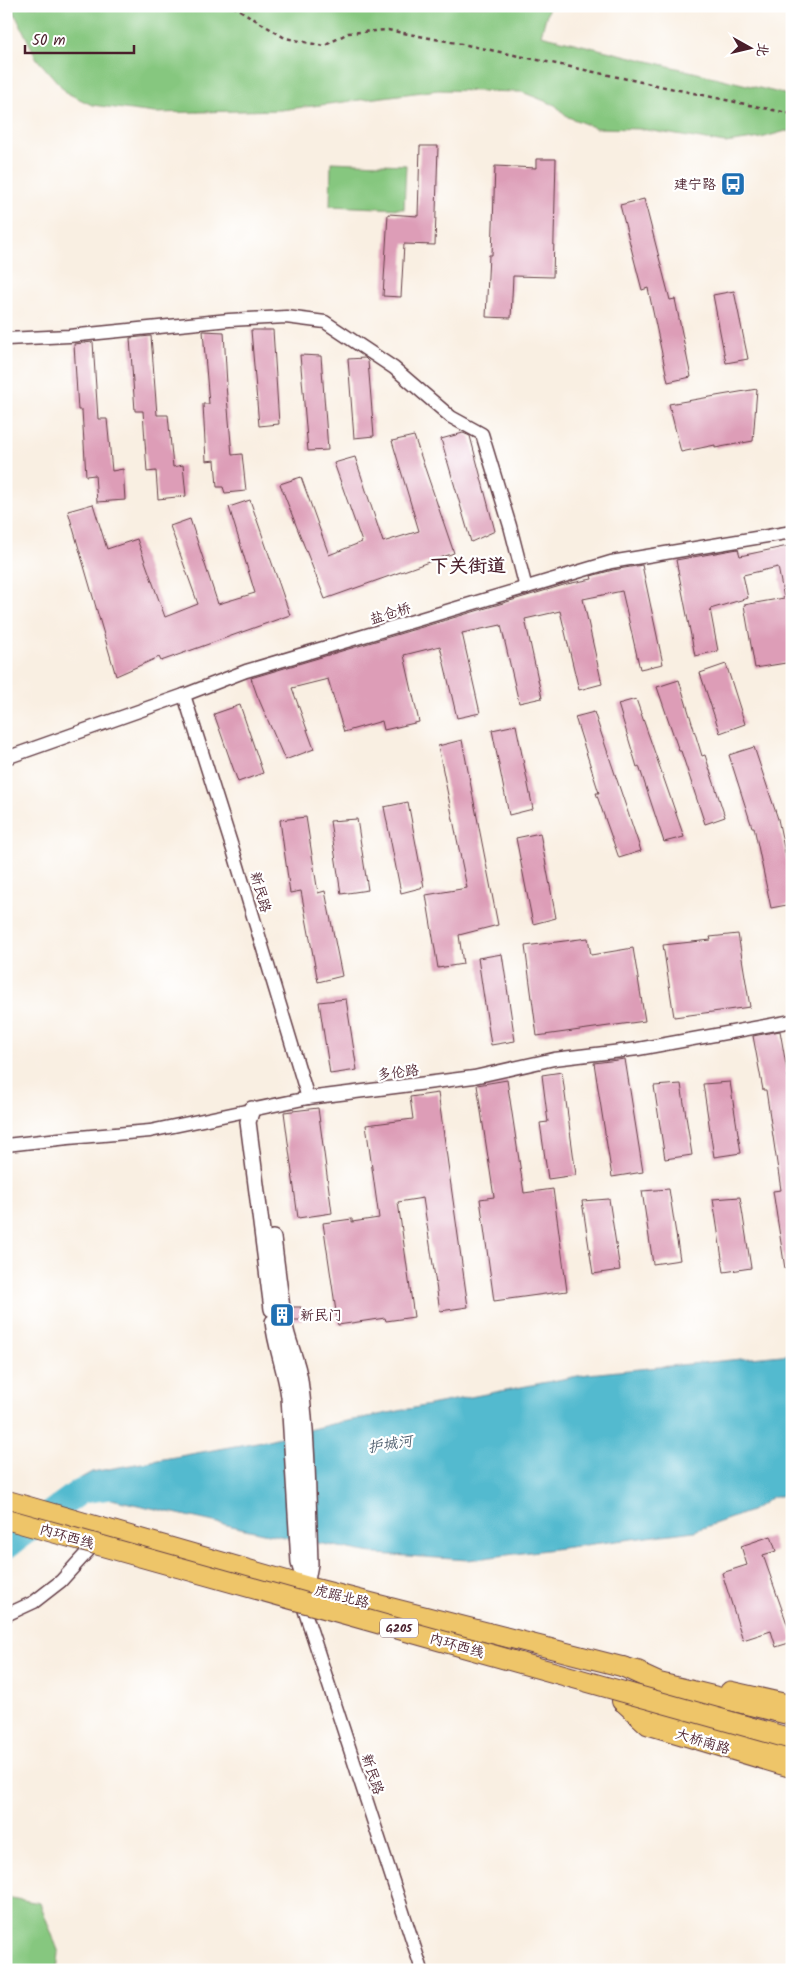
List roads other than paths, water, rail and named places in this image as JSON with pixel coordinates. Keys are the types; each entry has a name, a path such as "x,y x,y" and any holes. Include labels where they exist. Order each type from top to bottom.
{"highway":[{"name":"内环西线","path":"12,1505 792,1727"},
{"name":"内环西线","path":"6,1519 792,1739"},
{"path":"624,1667 659,1683 792,1715"},
{"path":"622,1701 726,1738 792,1755"}],"main road":[{"name":"虎踞北路","path":"12,1505 120,1533 306,1586 624,1667"},
{"path":"6,1527 304,1608 622,1701"},
{"path":"624,1667 792,1705"},
{"name":"大桥南路","path":"622,1701 648,1724 792,1768"}],"street":[{"path":"6,339 70,336 229,320 286,318 325,322 394,368 450,417 482,434 510,526 526,588"},
{"name":"盐仓桥","path":"6,758 246,671 611,562 792,532"},
{"name":"新民路","path":"184,695 308,1098"},
{"name":"多伦路","path":"6,1145 150,1131 308,1098 474,1077 554,1059 638,1049 792,1021"},
{"path":"252,1109 248,1122 278,1315 296,1359 300,1379 297,1425 304,1547 310,1564 306,1586"},
{"path":"6,1615 34,1602 61,1581 89,1550"},
{"name":"新民路","path":"306,1586 304,1608 422,1970"}],"water":[{"path":"792,1354 792,1494 772,1497 751,1511 694,1531 468,1560 377,1554 263,1533 71,1490 67,1486 92,1472 268,1440 332,1424 588,1374"}],"waterway":[{"name":"护城河","path":"6,1546 81,1491 114,1486"}],"place":[{"name":"建宁路","path":"733,184"},
{"name":"新民门","path":"282,1315"}],"district":[{"name":"下关街道","path":"468,565"}]}
